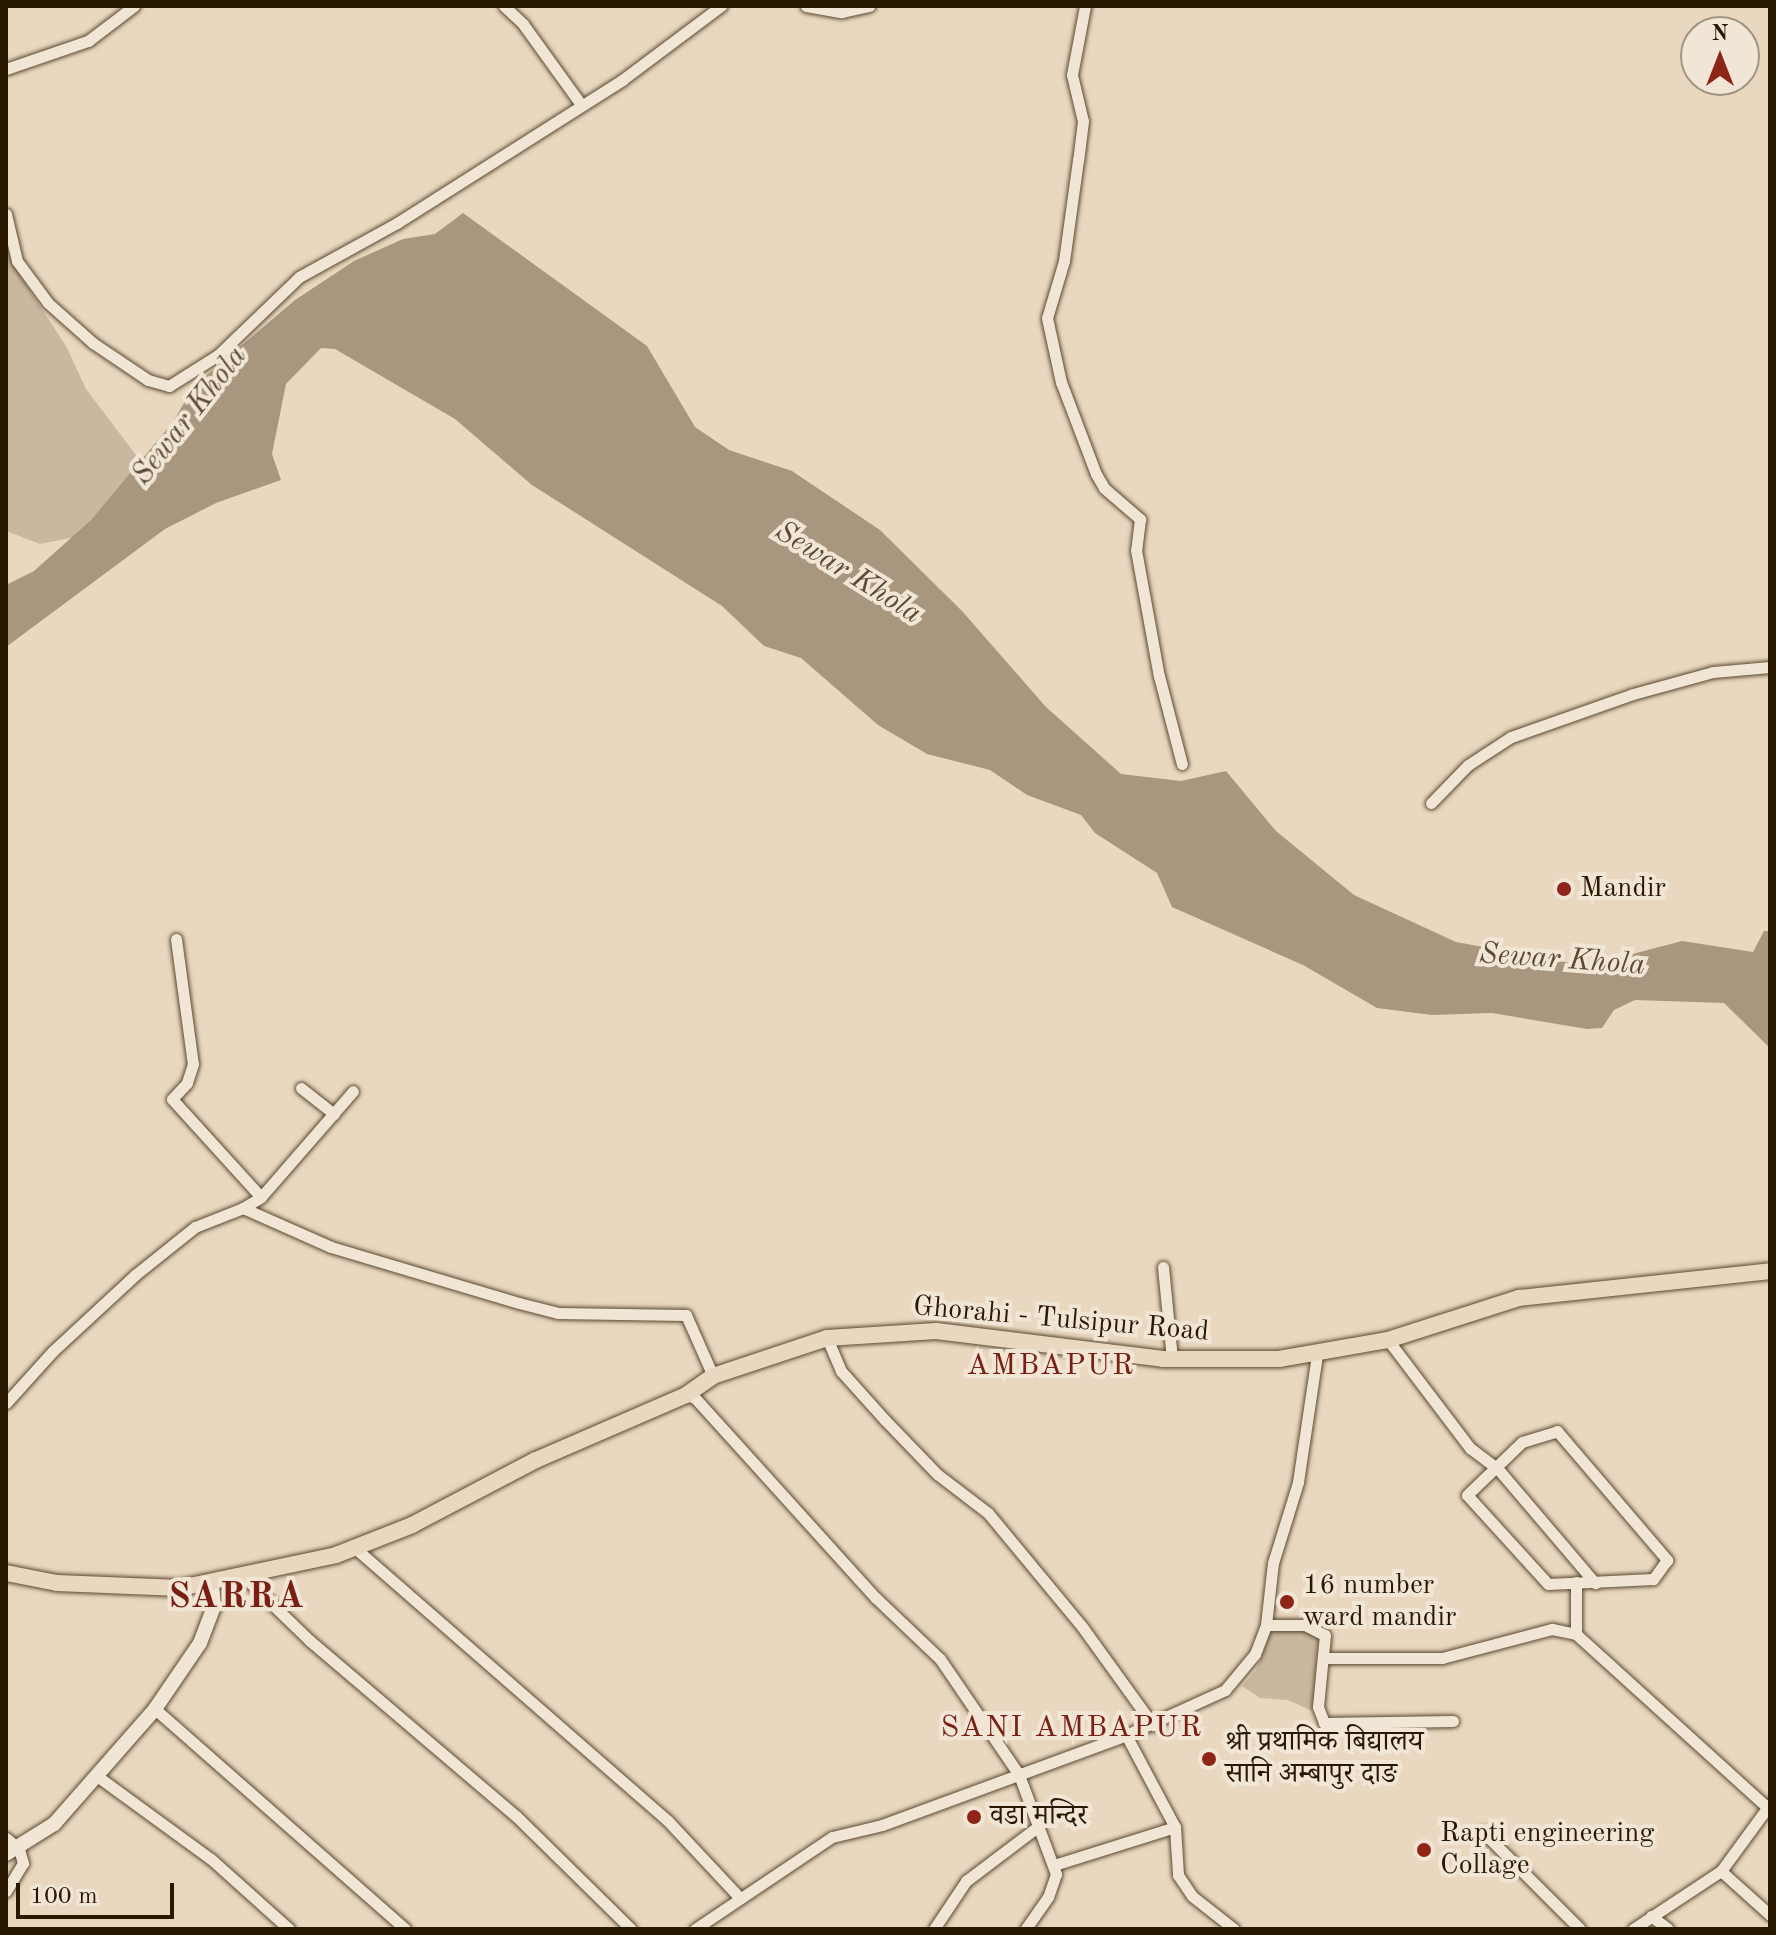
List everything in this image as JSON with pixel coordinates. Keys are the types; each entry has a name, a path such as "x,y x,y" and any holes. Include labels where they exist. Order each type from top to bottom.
{"main road":[{"name":"Ghorahi - Tulsipur Road","path":"6,1573 57,1583 138,1589 212,1584 355,1548 412,1525 536,1460 686,1395 713,1376 827,1338 936,1331 1172,1359 1317,1355 1388,1340 1519,1298 1770,1271"}],"street":[{"path":"6,69 88,41 134,6"},
{"path":"504,6 523,24 580,103"},
{"path":"6,214 17,261 48,303 93,343 148,380 169,386 218,355 299,277 397,223 580,103 622,80 721,6"},
{"path":"806,6 841,12 869,6"},
{"path":"1085,6 1072,75 1083,121 1080,147 1064,261 1047,318 1061,382 1096,474 1104,488 1140,519 1136,550 1159,676 1182,764"},
{"path":"1431,803 1468,765 1511,737 1633,694 1713,672 1770,667"},
{"path":"176,939 193,1064 187,1083 172,1099 261,1197"},
{"path":"301,1088 334,1114"},
{"path":"6,1403 135,1275 195,1227 243,1208 261,1197 353,1091"},
{"path":"243,1208 331,1247 558,1313 686,1315 713,1376"},
{"path":"1163,1267 1172,1359"},
{"path":"827,1338 841,1371 937,1474 988,1513 1083,1628 1153,1725"},
{"path":"1388,1340 1470,1448 1495,1466 1595,1583"},
{"path":"695,1929 832,1837 882,1825 1153,1725 1225,1690 1255,1654 1266,1625 1273,1563 1298,1482 1317,1355"},
{"path":"686,1395 705,1409 876,1598 940,1659 1019,1775 1023,1795 1040,1825 1054,1865 1048,1897 1026,1929"},
{"path":"1557,1431 1667,1560 1653,1579 1576,1582 1548,1584 1467,1495 1522,1442 1557,1431"},
{"path":"355,1548 668,1821 740,1898"},
{"path":"244,1577 309,1640 516,1816 631,1929"},
{"path":"1576,1582 1576,1634"},
{"path":"12,1851 54,1824 155,1709 200,1643 214,1607 212,1584"},
{"path":"1266,1625 1320,1629 1325,1658 1318,1707 1324,1723 1453,1721"},
{"path":"1325,1658 1442,1658 1552,1629 1576,1634 1768,1811 1721,1871 1633,1929"},
{"path":"155,1709 405,1929"},
{"path":"1126,1735 1175,1827 1178,1875 1192,1896 1234,1929"},
{"path":"97,1776 200,1850 289,1929"},
{"path":"934,1929 966,1881 1040,1825"},
{"path":"1054,1865 1175,1827"},
{"path":"1483,1832 1580,1929"},
{"path":"6,1838 21,1873 6,1891"},
{"path":"1721,1871 1770,1915"},
{"path":"1651,1916 1668,1929"}],"shaded area":[{"path":"6,240 13,264 67,348 86,389 142,463 81,536 40,544 6,531"},
{"path":"1272,1630 1306,1631 1318,1639 1312,1711 1288,1700 1260,1698 1242,1686 1256,1670"}],"water":[{"name":"Sewar Khola","path":"463,213 647,346 695,427 729,450 792,471 880,530 962,611 1046,707 1121,774 1181,781 1226,771 1276,831 1354,895 1456,942 1587,966 1682,941 1753,952 1764,931 1770,931 1770,1048 1724,1003 1635,1000 1614,1010 1602,1028 1587,1029 1492,1013 1432,1015 1377,1008 1303,965 1172,907 1157,873 1095,833 1081,815 1027,795 990,770 927,754 878,725 801,658 764,646 722,606 532,485 455,419 335,349 321,348 286,384 272,454 281,480 216,503 165,529 6,647 6,585 34,571 91,520 173,422 194,386 295,300 354,261 403,239 435,234"}],"place":[{"name":"Mandir","path":"1564,889"},
{"name":"16 number ward mandir","path":"1287,1602"},
{"name":"श्री प्रथामिक बिद्यालय सानि अम्बापुर दाङ","path":"1209,1759"},
{"name":"वडा मन्दिर","path":"974,1817"},
{"name":"Rapti engineering Collage","path":"1424,1850"}],"district":[{"name":"AMBAPUR","path":"1051,1366"},
{"name":"SARRA","path":"237,1599"},
{"name":"SANI AMBAPUR","path":"1072,1728"}]}
